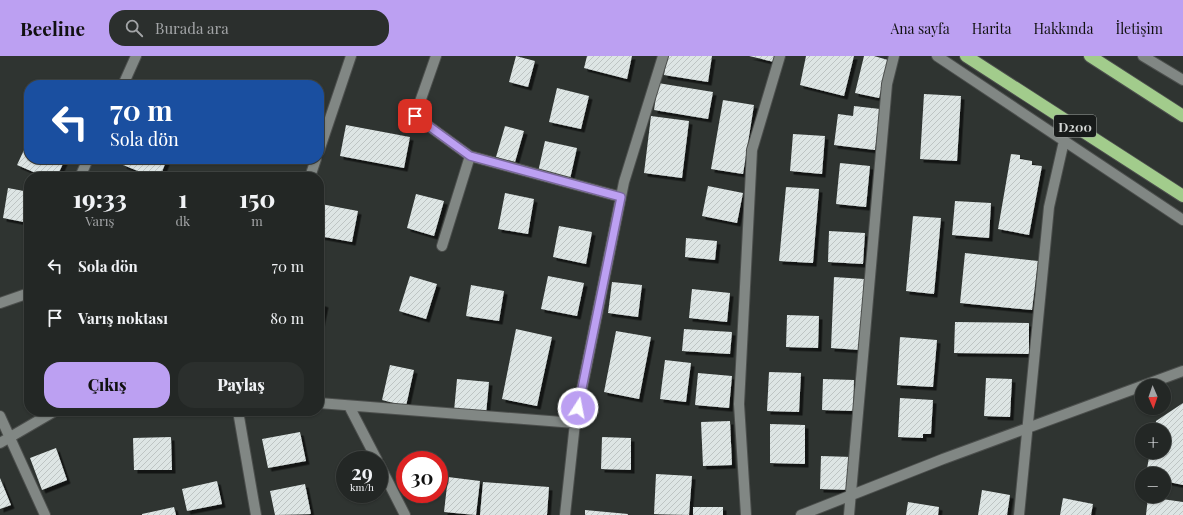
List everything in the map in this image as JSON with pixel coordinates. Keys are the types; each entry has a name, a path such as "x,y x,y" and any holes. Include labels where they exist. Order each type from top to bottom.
{"highway":[{"name":"D200","path":"966,56 1183,196"},
{"path":"1090,56 1183,116"}],"street":[{"path":"125,80 136,56"},
{"path":"324,136 351,56"},
{"path":"436,56 415,116 470,156 621,197"},
{"path":"565,515 575,423 624,182 664,56"},
{"path":"746,515 739,404 752,150 780,56"},
{"path":"849,515 887,84 894,56"},
{"path":"937,56 1183,220"},
{"path":"1143,56 1183,80"},
{"path":"1019,515 1049,207 1064,141"},
{"path":"442,246 470,156"},
{"path":"0,303 24,295"},
{"path":"1161,379 1183,371"},
{"path":"801,515 943,459 1135,389"},
{"path":"324,404 575,423"},
{"path":"349,406 372,451"},
{"path":"0,416 45,515"},
{"path":"0,443 46,416"},
{"path":"239,416 256,515"},
{"path":"388,482 405,515"}],"building":[{"path":"516,56 535,61 528,87 509,82"},
{"path":"587,56 632,56 627,79 584,68"},
{"path":"667,56 712,56 708,82 664,75"},
{"path":"749,56 775,56 774,62"},
{"path":"806,56 854,56 844,96 800,85"},
{"path":"864,56 874,56 888,60 879,98 855,93"},
{"path":"658,83 713,92 708,119 654,110"},
{"path":"557,88 589,96 581,129 549,122"},
{"path":"924,94 961,96 957,161 920,159"},
{"path":"723,100 754,105 743,174 711,169"},
{"path":"854,106 880,109 875,150 834,145 838,114 853,116"},
{"path":"651,116 689,121 682,178 644,173"},
{"path":"346,125 410,137 404,168 340,156"},
{"path":"505,126 524,131 515,162 496,157"},
{"path":"793,134 825,136 822,174 790,171"},
{"path":"545,141 577,148 570,179 538,172"},
{"path":"24,150 24,164 63,164 59,172 33,172 17,165"},
{"path":"1011,154 1020,155 1020,159 1032,161 1032,165 1042,166 1029,235 998,229"},
{"path":"840,163 870,166 866,207 836,204"},
{"path":"165,164 162,172 140,172 123,165"},
{"path":"708,186 743,193 737,223 702,216"},
{"path":"786,187 819,189 813,263 779,261"},
{"path":"8,188 24,191 24,222 3,218"},
{"path":"505,193 534,199 528,234 498,229"},
{"path":"416,194 444,201 434,236 407,228"},
{"path":"955,201 991,203 989,238 952,235"},
{"path":"324,205 358,211 352,242 324,237"},
{"path":"913,216 941,218 934,294 906,291"},
{"path":"559,226 592,232 586,264 553,257"},
{"path":"829,231 865,233 863,264 828,262"},
{"path":"686,238 717,241 715,260 685,257"},
{"path":"965,253 1038,261 1032,310 960,303"},
{"path":"410,276 437,284 426,319 399,311"},
{"path":"548,276 584,283 577,316 541,309"},
{"path":"834,277 864,279 860,350 831,348"},
{"path":"612,282 642,285 638,317 608,313"},
{"path":"471,285 504,291 499,321 466,316"},
{"path":"692,289 730,293 727,322 689,318"},
{"path":"787,315 819,316 818,348 786,347"},
{"path":"955,322 1029,323 1029,354 954,353"},
{"path":"516,329 552,337 537,406 502,399"},
{"path":"684,329 732,332 730,354 682,351"},
{"path":"616,331 651,337 639,399 604,392"},
{"path":"900,337 937,340 933,387 897,385"},
{"path":"665,360 691,363 686,402 660,399"},
{"path":"390,365 414,370 406,406 382,400"},
{"path":"769,372 801,373 799,412 767,411"},
{"path":"698,373 732,376 729,408 695,405"},
{"path":"986,378 1012,379 1010,417 984,416"},
{"path":"457,379 489,382 486,414 454,411"},
{"path":"823,379 854,380 853,411 822,410"},
{"path":"900,398 933,400 931,434 923,434 923,438 898,437"},
{"path":"1183,403 1183,485 1171,482 1171,467 1147,467 1149,459 1171,459 1171,423 1156,423 1156,421 1165,415 1171,415 1171,411"},
{"path":"730,421 732,465 703,466 701,422"},
{"path":"770,424 805,425 805,464 770,463"},
{"path":"300,432 306,461 268,468 262,439"},
{"path":"171,437 172,470 134,470 133,438"},
{"path":"602,437 631,438 631,470 601,469"},
{"path":"56,448 67,480 42,490 30,458"},
{"path":"821,456 852,457 851,490 820,489"},
{"path":"656,474 692,476 689,515 654,514"},
{"path":"448,477 480,481 476,515 444,512 445,503 448,503"},
{"path":"0,478 11,505 0,509"},
{"path":"217,481 222,504 187,511 182,489"},
{"path":"483,482 549,487 547,515 480,515"},
{"path":"305,484 311,514 275,515 270,491"},
{"path":"982,490 1010,495 1007,515 978,515"},
{"path":"1063,498 1093,504 1091,515 1060,515"},
{"path":"1171,500 1183,502 1183,515 1146,515 1147,503 1171,503"},
{"path":"908,502 939,507 938,515 906,515"},
{"path":"174,507 176,515 142,515 142,514"},
{"path":"693,507 723,507 723,515 693,515"},
{"path":"585,510 628,514 628,515 585,515"}],"route":[{"path":"415,116 470,156 621,197 578,408"}]}
